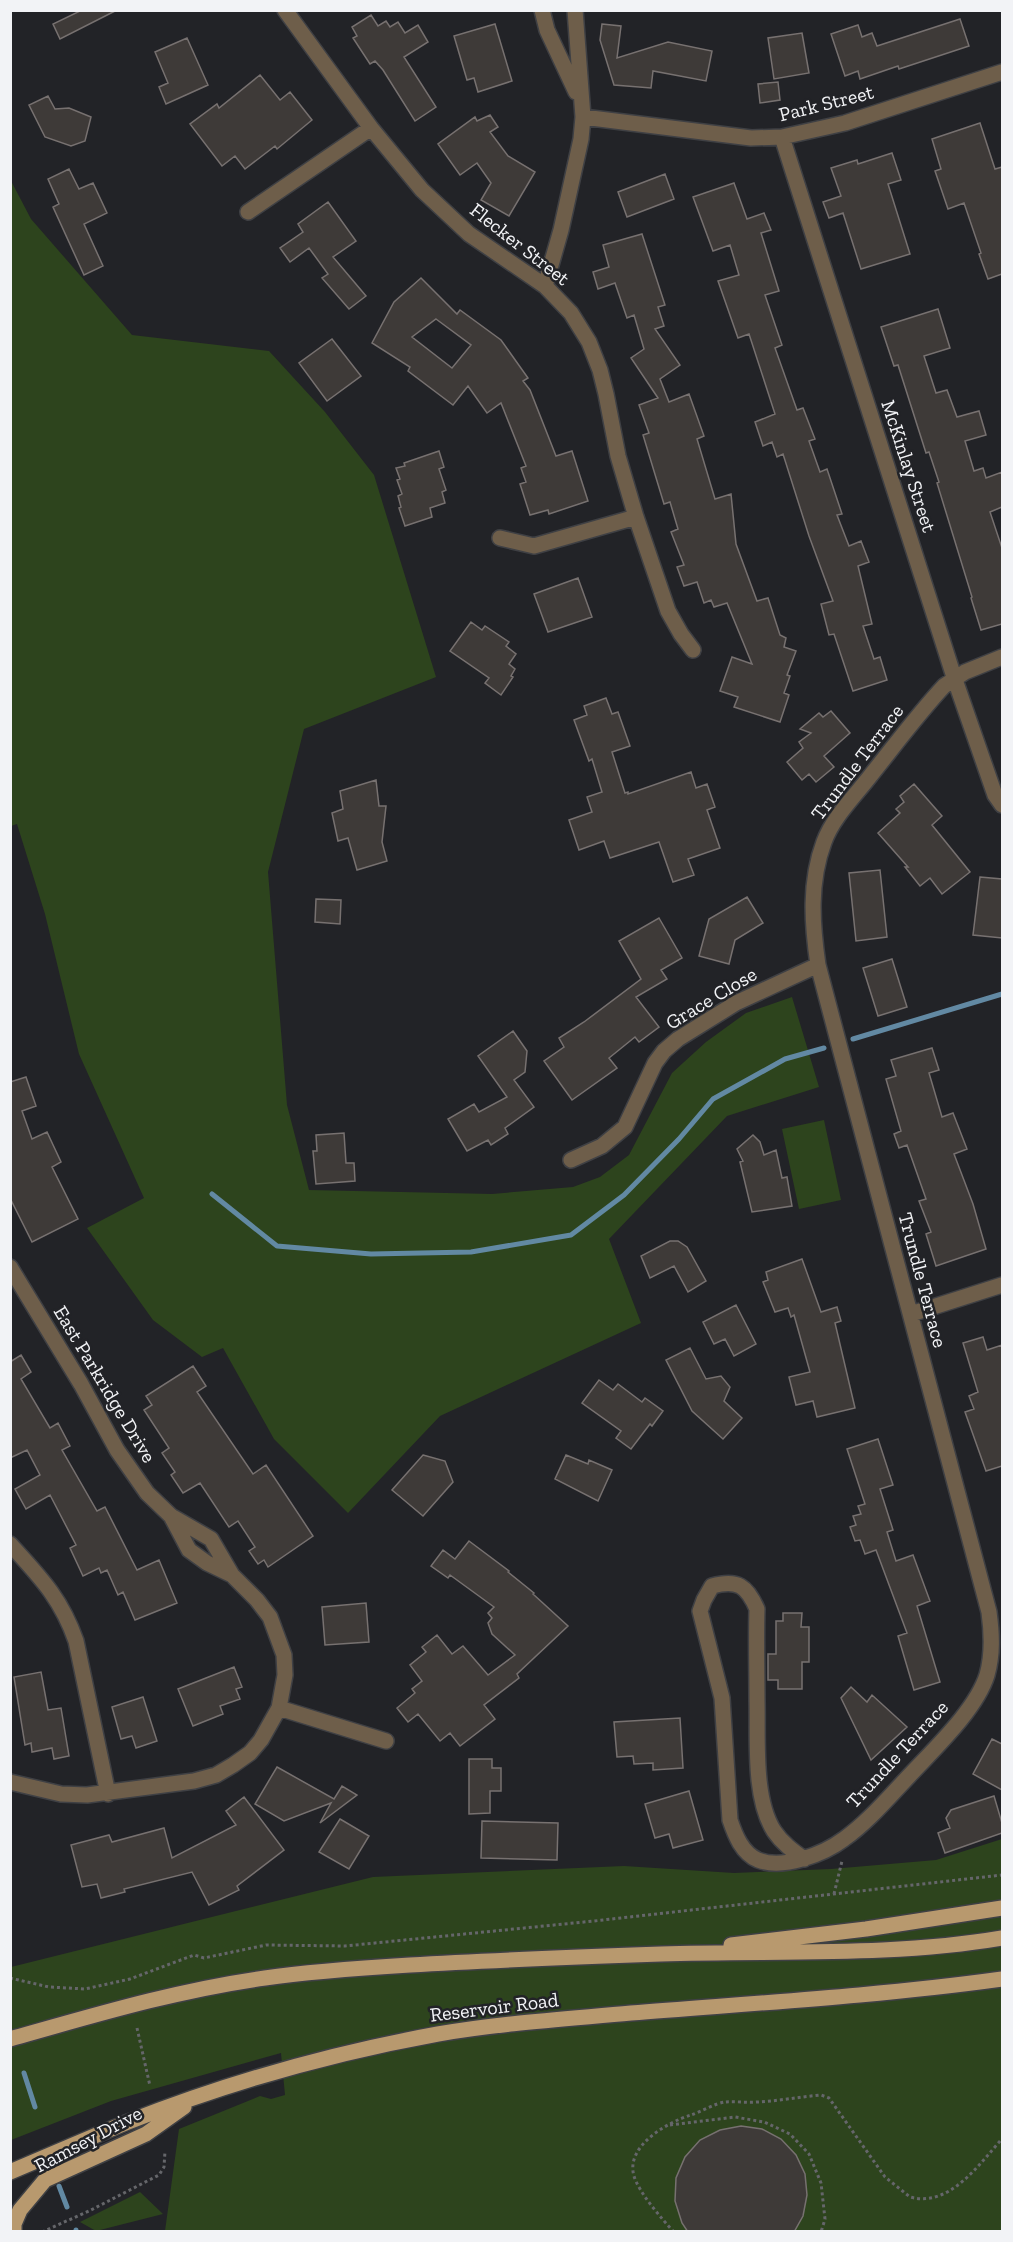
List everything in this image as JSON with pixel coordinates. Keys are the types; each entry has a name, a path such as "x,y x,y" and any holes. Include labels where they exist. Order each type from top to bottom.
{"main road":[{"path":"675,1954 768,1939 821,1935 1002,1908"},
{"path":"10,2039 157,1998 266,1977 338,1969 483,1960 858,1950 940,1946 1002,1938"},
{"name":"Reservoir Road","path":"10,2172 130,2121 199,2097 254,2079 374,2047 480,2028 1002,1979"},
{"name":"Ramsey Drive","path":"14,2232 14,2224 20,2210 45,2180 146,2134 199,2097"}],"street":[{"name":"Flecker Street","path":"285,10 372,128 422,189 469,234 545,286 571,313 589,342 606,394 613,435 636,517 668,611 693,650"},
{"path":"542,10 547,30 580,100"},
{"path":"545,286 581,139 583,117 575,10"},
{"name":"Park Street","path":"583,117 751,138 782,137 845,123 1002,72"},
{"path":"248,212 372,128"},
{"name":"McKinlay Street","path":"782,137 954,677 995,795 1002,805"},
{"path":"500,538 534,546 636,517"},
{"path":"954,677 1002,657"},
{"name":"Trundle Terrace","path":"804,1859 787,1846 774,1831 765,1811 761,1792 757,1610 751,1596 741,1586 727,1582 712,1586 700,1611 722,1698 730,1820 736,1837 745,1850 759,1860 779,1863 804,1859 839,1843 892,1794 947,1735 975,1700 986,1677 992,1653 988,1612 818,965 813,935 812,901 816,871 824,841 838,816 933,698 954,677"},
{"name":"Grace Close","path":"571,1160 602,1146 625,1127 655,1063 664,1051 678,1039 736,1003 818,965"},
{"name":"East Parkridge Drive","path":"10,1267 81,1384 117,1450 147,1493 171,1516 211,1539 232,1575 270,1617 284,1655 285,1675 284,1693 279,1708 261,1740 250,1753 216,1775 194,1781 108,1794 61,1794 10,1782"},
{"path":"911,1314 1002,1285"},
{"name":"East Parkridge Drive","path":"171,1516 189,1550 207,1563 232,1575"},
{"path":"10,1544 47,1584 68,1617 76,1641 108,1794"},
{"path":"279,1708 386,1741"}],"path":[{"path":"834,1894 842,1861 839,1843"},
{"path":"10,1978 49,1988 85,1989 130,1979 194,1955 204,1958 266,1945 345,1946 594,1922 1002,1875"},
{"path":"137,2028 150,2086"},
{"path":"674,2232 660,2217 634,2176 633,2166 640,2150 651,2135 724,2102 759,2102 820,2095 830,2098 885,2177 910,2197 920,2199 938,2196 953,2189 967,2178 1002,2139"},
{"path":"669,2125 735,2117 764,2121 790,2134 810,2154 821,2183 825,2218 821,2232"},
{"path":"42,2232 159,2175 164,2167 165,2151"}],"green space":[{"path":"10,179 31,219 132,335 269,351 325,412 374,475 436,677 304,729 268,872 287,1105 309,1190 492,1194 573,1187 600,1177 629,1155 672,1073 706,1042 746,1013 792,997 819,1087 727,1116 609,1239 641,1323 440,1416 348,1513 274,1439 223,1348 202,1357 153,1320 87,1228 144,1198 79,1054 45,914 17,824 11,826"},
{"path":"824,1120 841,1200 799,1209 782,1129"},
{"path":"1002,1839 1002,2231 165,2231 179,2129 260,2096 271,2099 285,2095 281,2053 111,2101 11,2140 11,1967 373,1877 624,1866 734,1873 831,1869 936,1860"},
{"path":"140,2192 163,2214 96,2231 80,2222"}],"building":[{"path":"82,10 117,10 60,39 53,24"},
{"path":"371,15 378,26 386,21 390,27 398,22 405,33 418,25 428,42 404,57 436,107 415,121 383,70 375,61 370,64 353,38 357,36 352,27"},
{"path":"960,19 969,46 860,79 858,71 845,76 831,34 858,25 862,37 872,33 877,46"},
{"path":"495,24 512,81 478,92 474,78 467,80 454,36"},
{"path":"602,24 621,26 617,58 668,42 712,51 706,81 653,71 651,88 614,85 600,40"},
{"path":"802,33 809,73 774,79 768,38"},
{"path":"187,38 208,85 166,104 159,87 168,83 155,52"},
{"path":"260,75 280,100 290,92 312,120 277,149 275,146 245,169 235,156 222,166 190,124 217,104 219,108"},
{"path":"778,82 780,100 760,103 758,84"},
{"path":"48,96 55,109 69,108 91,117 85,141 71,146 45,137 29,105"},
{"path":"490,115 498,127 490,132 508,156 535,172 509,216 481,200 491,183 477,163 460,175 438,144 475,117 477,121"},
{"path":"980,123 995,169 1002,167 1002,274 988,279 964,203 948,209 935,171 941,169 932,139"},
{"path":"892,153 901,180 888,184 910,254 861,269 843,213 829,218 823,202 841,196 831,168 857,160 858,164"},
{"path":"69,169 79,189 93,183 107,213 84,224 103,266 84,275 53,207 59,204 48,179"},
{"path":"665,174 674,199 627,217 618,192"},
{"path":"734,183 747,219 764,213 771,230 761,233 779,291 765,295 782,345 775,348 797,410 803,408 815,439 809,441 820,472 827,469 842,514 837,515 849,546 861,541 869,562 858,566 872,624 863,626 874,659 880,657 887,680 853,691 834,634 829,635 821,604 833,601 783,454 777,457 772,442 763,446 755,422 775,414 749,334 738,338 718,281 739,275 730,245 713,251 693,197"},
{"path":"328,202 356,241 333,257 366,296 349,309 322,278 328,274 309,248 290,262 280,248 303,232 298,224"},
{"path":"642,234 665,305 658,307 664,326 655,329 680,365 660,379 669,402 689,394 704,436 697,439 715,499 731,494 736,544 757,601 768,598 780,635 786,638 784,647 796,651 787,675 790,676 784,693 789,695 780,722 734,707 738,697 720,691 732,657 752,664 727,603 714,607 711,600 704,603 697,582 684,586 677,567 684,565 671,532 678,529 670,502 664,504 643,435 649,433 639,405 658,398 631,358 644,349 634,315 627,318 615,283 598,289 593,272 609,267 603,245"},
{"path":"421,278 457,314 460,310 501,340 528,378 523,381 530,390 556,456 572,451 588,501 549,514 548,510 530,515 520,484 526,482 521,468 526,466 501,403 487,413 468,386 453,405 408,371 410,367 372,343 394,302","holes":["436,319 471,345 452,368 412,337"]},
{"path":"938,309 950,348 924,356 936,393 947,390 957,417 979,411 986,435 965,441 974,471 983,468 986,478 1002,472 1002,507 990,512 1002,548 1002,624 981,630 937,483 939,482 929,452 926,453 898,365 894,366 881,327"},
{"path":"332,339 361,376 327,401 299,363"},
{"path":"439,451 444,467 439,469 446,490 442,492 445,503 430,508 432,517 405,526 399,508 401,507 398,496 402,494 396,468"},
{"path":"578,578 592,617 548,632 534,594"},
{"path":"471,622 482,630 485,626 509,642 506,646 516,654 509,664 515,669 511,676 513,677 501,695 485,683 489,678 450,651"},
{"path":"606,698 612,714 618,712 630,746 612,752 625,793 628,792 628,794 691,772 696,788 707,784 715,807 707,810 720,848 688,859 694,875 673,882 659,842 610,858 604,841 579,850 569,820 592,812 587,797 602,792 592,759 589,761 574,720 587,715 584,706"},
{"path":"831,711 850,733 824,756 834,767 816,782 809,774 802,780 787,762 803,748 799,742 811,733 800,729 819,713 823,717"},
{"path":"376,780 379,806 386,806 382,842 387,861 357,870 348,838 338,841 332,813 343,809 340,791"},
{"path":"914,784 942,816 932,825 970,872 942,894 930,878 920,886 905,867 908,867 878,833 900,813 896,809 904,802 900,796"},
{"path":"880,870 887,937 856,941 849,873"},
{"path":"980,877 1002,879 1002,938 973,935"},
{"path":"747,897 763,923 735,940 729,964 699,956 709,919"},
{"path":"316,899 341,900 340,924 315,922"},
{"path":"659,918 682,958 661,970 667,979 636,997 659,1027 639,1042 635,1037 609,1058 617,1068 572,1100 544,1061 564,1047 559,1038 641,979 619,941"},
{"path":"892,959 907,1007 878,1016 863,968"},
{"path":"513,1031 527,1051 525,1072 514,1080 534,1107 505,1128 508,1134 491,1145 488,1140 467,1151 448,1119 474,1104 479,1112 507,1097 478,1056"},
{"path":"932,1048 939,1070 929,1073 942,1117 953,1113 967,1149 954,1154 973,1204 986,1249 936,1266 926,1234 931,1232 919,1201 926,1199 907,1145 899,1148 894,1134 901,1131 886,1079 896,1076 891,1060"},
{"path":"26,1077 36,1106 22,1111 32,1139 47,1132 61,1162 52,1167 78,1219 32,1242 10,1198 10,1082"},
{"path":"344,1133 346,1163 354,1163 355,1181 316,1184 313,1151 317,1151 316,1135"},
{"path":"753,1135 760,1142 764,1155 776,1150 782,1178 787,1177 792,1206 752,1212 740,1162 743,1161 737,1149"},
{"path":"670,1241 678,1241 687,1247 706,1281 688,1292 674,1266 650,1278 641,1256"},
{"path":"802,1259 821,1312 837,1307 841,1321 835,1323 855,1408 817,1417 813,1401 796,1405 789,1377 810,1372 794,1315 791,1317 788,1308 775,1312 763,1282 768,1280 766,1272"},
{"path":"736,1305 756,1344 734,1356 725,1339 714,1344 703,1322"},
{"path":"983,1337 987,1350 1002,1345 1002,1466 986,1471 965,1412 974,1409 969,1396 978,1392 963,1343"},
{"path":"690,1348 706,1379 721,1376 730,1387 724,1401 742,1418 723,1439 692,1411 666,1360"},
{"path":"21,1355 31,1372 21,1379 50,1428 58,1423 70,1446 62,1450 97,1511 105,1507 137,1570 159,1560 177,1603 135,1620 123,1592 118,1595 107,1570 101,1573 99,1568 83,1576 70,1548 76,1545 50,1495 26,1509 15,1489 40,1475 27,1450 10,1458 10,1362"},
{"path":"193,1366 206,1386 197,1392 253,1474 266,1465 313,1536 268,1567 264,1560 258,1564 249,1551 255,1547 238,1521 229,1527 200,1483 183,1493 171,1475 175,1472 162,1453 169,1448 144,1410 152,1405 146,1396"},
{"path":"599,1380 613,1390 618,1384 642,1402 645,1398 663,1411 631,1449 616,1438 621,1431 582,1403"},
{"path":"878,1439 893,1485 880,1489 893,1530 887,1532 896,1561 913,1555 930,1601 917,1606 940,1682 914,1690 898,1636 907,1633 876,1550 865,1554 860,1540 855,1541 850,1527 856,1525 853,1516 861,1514 858,1506 865,1504 847,1449"},
{"path":"423,1455 445,1461 453,1482 423,1516 392,1490"},
{"path":"566,1455 588,1464 589,1460 612,1470 598,1501 555,1479"},
{"path":"469,1541 509,1571 568,1626 517,1674 519,1678 484,1705 495,1719 460,1746 450,1733 440,1741 418,1714 408,1722 397,1708 415,1693 412,1689 422,1681 410,1665 426,1652 422,1647 437,1635 452,1654 463,1646 488,1675 515,1655 492,1634 488,1623 492,1618 488,1613 494,1607 450,1575 448,1578 431,1566 443,1550 455,1559"},
{"path":"366,1603 369,1642 325,1645 322,1607"},
{"path":"783,1613 802,1613 801,1627 809,1627 809,1662 802,1662 802,1689 778,1689 778,1680 768,1680 768,1654 776,1654 776,1621 783,1621"},
{"path":"234,1667 242,1687 236,1689 240,1699 220,1706 223,1714 193,1726 178,1689"},
{"path":"41,1672 48,1710 61,1708 69,1756 54,1759 52,1748 32,1752 31,1743 25,1745 14,1677"},
{"path":"851,1687 867,1702 872,1695 907,1727 871,1760 841,1698"},
{"path":"143,1697 157,1741 136,1748 132,1736 121,1739 112,1707"},
{"path":"680,1718 683,1768 653,1770 653,1763 634,1764 633,1756 617,1757 614,1722"},
{"path":"992,1739 1002,1744 1002,1790 973,1774"},
{"path":"469,1759 492,1759 492,1768 501,1768 501,1791 490,1791 490,1813 469,1814"},
{"path":"277,1767 334,1799 342,1786 357,1795 320,1823 331,1803 284,1821 255,1804"},
{"path":"689,1791 703,1840 673,1848 669,1834 655,1838 645,1804"},
{"path":"994,1796 1002,1823 1002,1833 945,1853 938,1833 950,1828 946,1818 951,1810"},
{"path":"244,1797 284,1850 237,1886 239,1890 209,1905 192,1872 124,1889 125,1892 101,1898 97,1884 82,1887 71,1845 109,1835 112,1842 164,1828 172,1858 236,1825 226,1811"},
{"path":"340,1819 369,1836 349,1869 319,1852"},
{"path":"482,1821 558,1823 557,1860 481,1858"},
{"path":"741,2126 762,2129 781,2139 796,2155 805,2174 807,2195 803,2216 794,2232 688,2232 682,2223 675,2201 676,2178 685,2157 700,2140 720,2130"}],"waterway":[{"path":"853,1039 1002,994"},
{"path":"212,1194 277,1246 371,1254 471,1252 571,1235 624,1195 679,1139 713,1099 785,1059 824,1048"},
{"path":"24,2073 35,2107"},
{"path":"59,2186 67,2207"}]}
